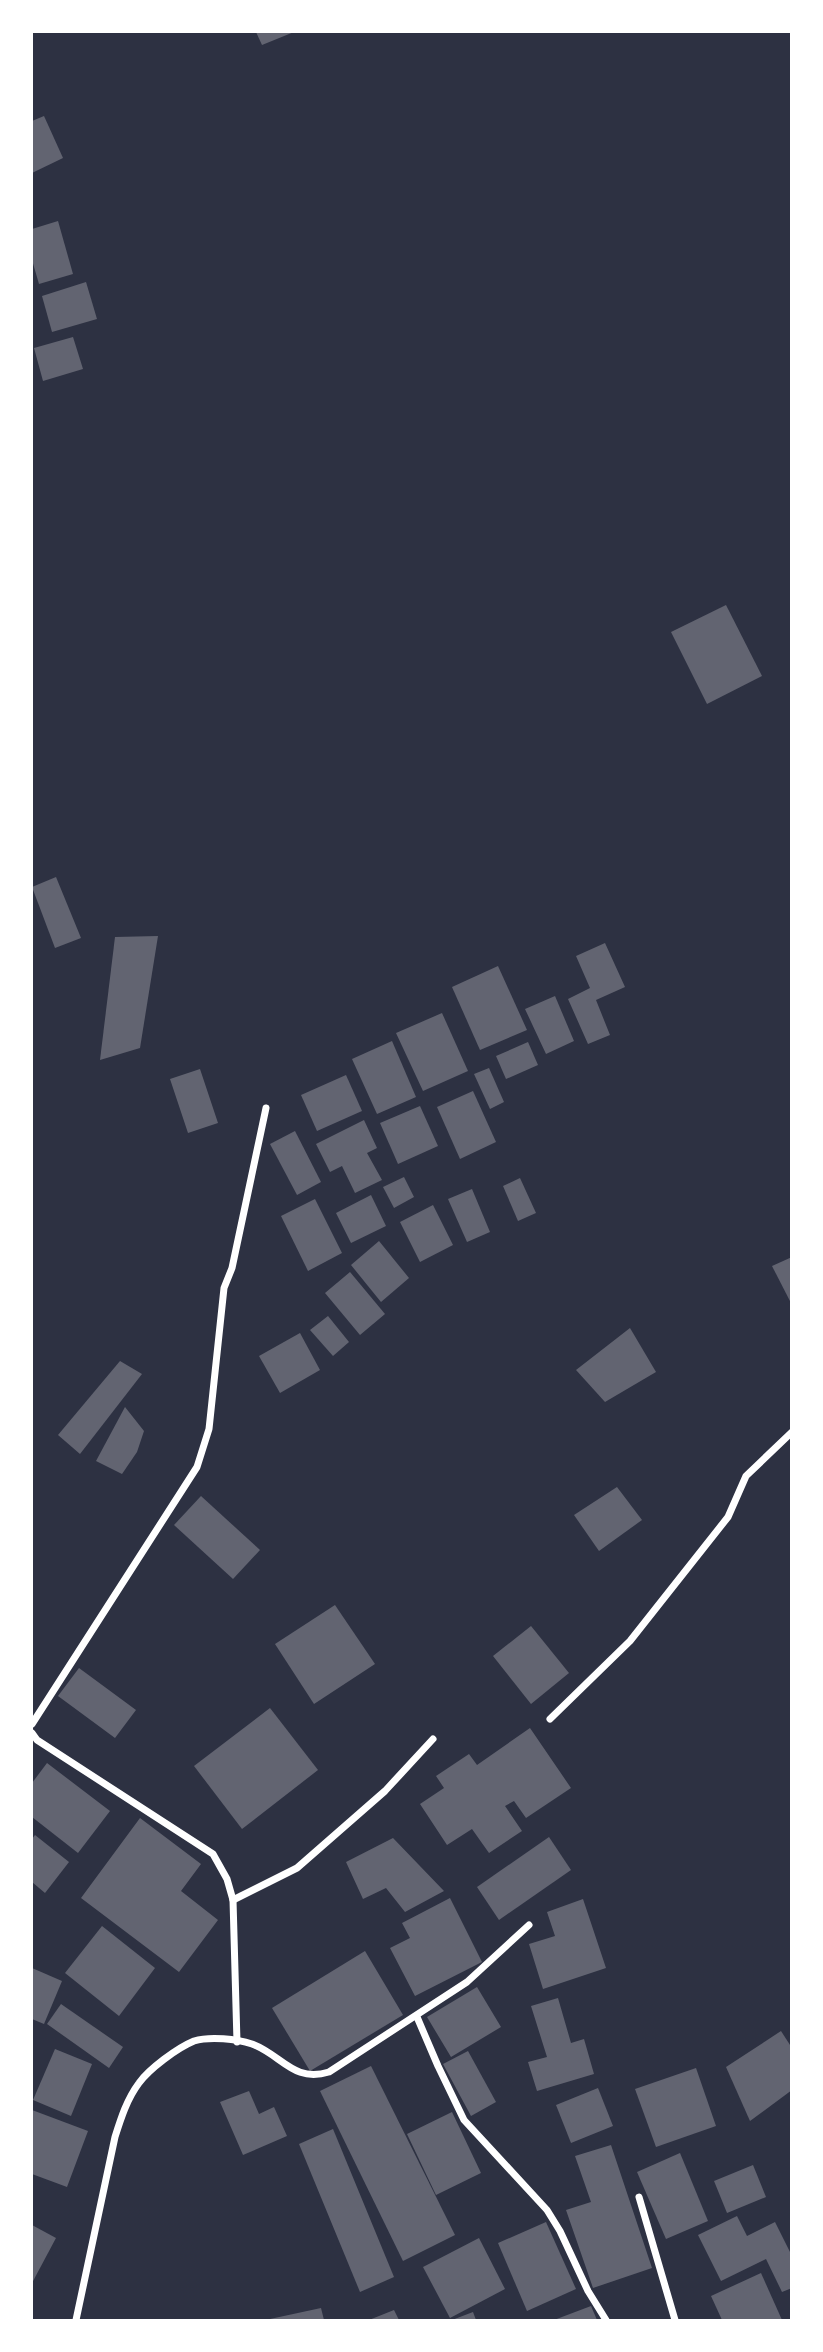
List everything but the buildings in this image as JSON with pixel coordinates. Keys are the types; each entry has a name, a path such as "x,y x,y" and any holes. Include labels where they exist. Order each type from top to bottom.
{"street":[{"path":"32,1724 197,1467 204,1449 209,1429 224,1288 232,1268 265,1108"},
{"path":"550,1719 630,1641 728,1517 746,1476 792,1432"},
{"path":"32,1733 37,1740 213,1854 227,1879 233,1900 237,2042"},
{"path":"233,1900 297,1868 385,1791 433,1739"},
{"path":"76,2320 115,2137 125,2108 139,2082 159,2063 195,2041 221,2039 253,2045 304,2075 317,2076 340,2067 467,1982 529,1926"},
{"path":"417,2017 464,2120 547,2210 560,2231 588,2291 606,2320"},
{"path":"639,2197 675,2320"}]}
